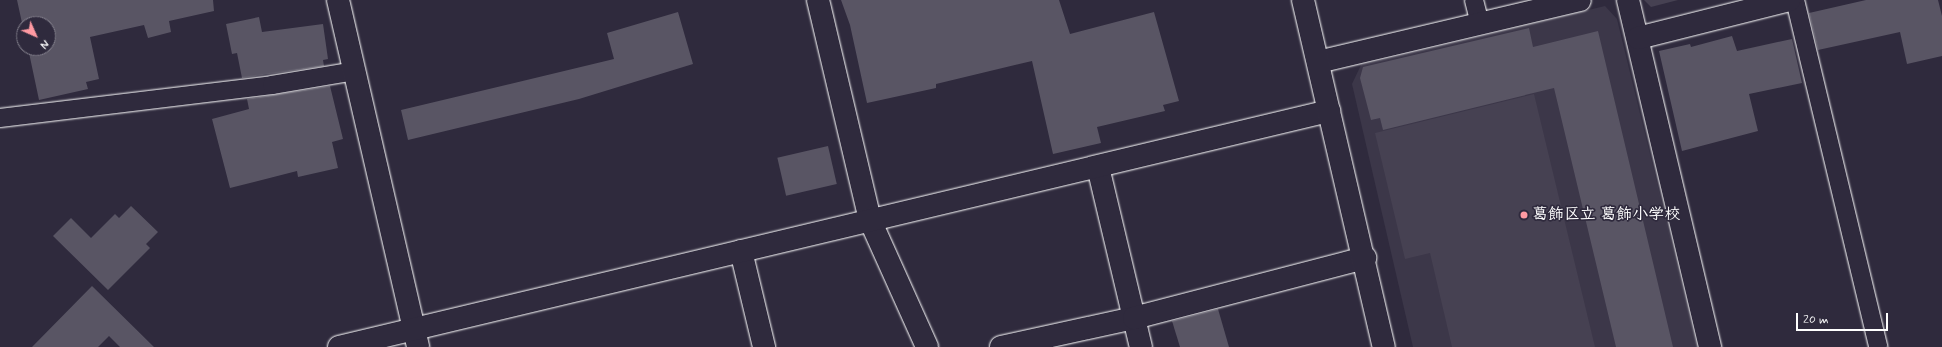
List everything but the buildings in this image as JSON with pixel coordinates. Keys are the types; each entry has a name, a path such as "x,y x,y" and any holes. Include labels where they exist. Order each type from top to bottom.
{"street":[{"path":"338,0 356,71 416,338"},
{"path":"818,0 870,220 927,347"},
{"path":"1303,0 1365,258 1384,347"},
{"path":"1318,62 1580,0"},
{"path":"1628,0 1710,347"},
{"path":"1638,38 1790,0"},
{"path":"339,347 416,338 740,251 1329,111"},
{"path":"1098,167 1142,347"},
{"path":"740,251 764,347"},
{"path":"1001,347 1134,318 1365,258"}],"lane":[{"path":"1474,0 1480,24"},
{"path":"1795,0 1878,347"},
{"path":"0,118 272,85 356,71"}],"shaded area":[{"path":"1644,0 1678,0 1651,7"},
{"name":"葛飾区立 葛飾小学校","path":"1605,6 1617,19 1697,347 1413,347 1352,84 1361,65"},
{"path":"1534,94 1595,347 1452,347 1430,253 1405,259 1375,133"}],"place":[{"name":"葛飾区立 葛飾小学校","path":"1524,215"}]}
